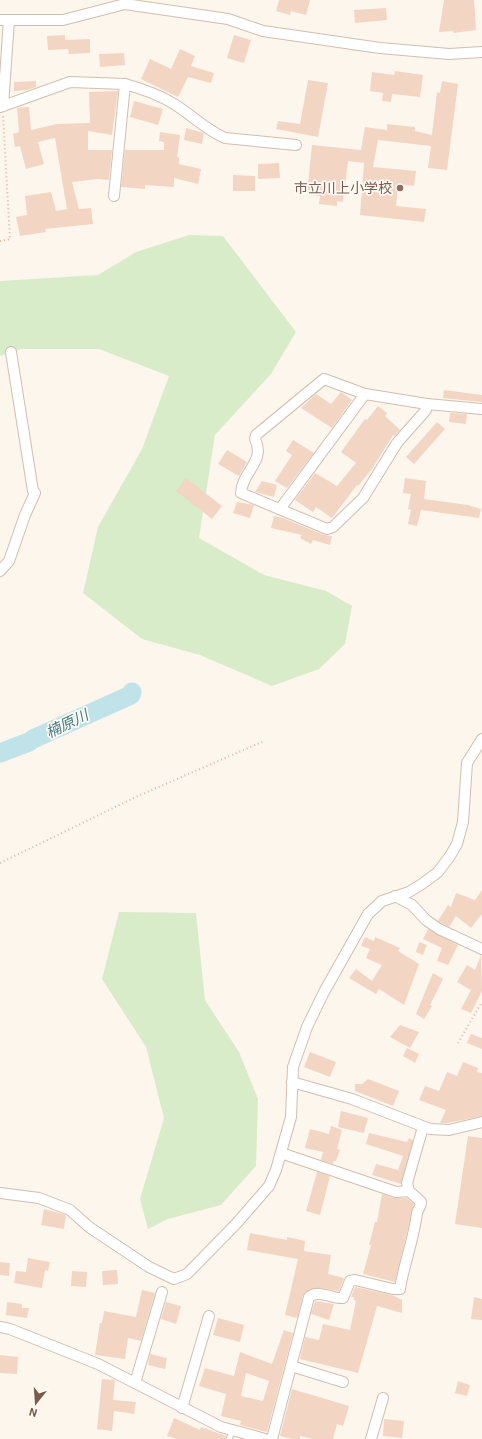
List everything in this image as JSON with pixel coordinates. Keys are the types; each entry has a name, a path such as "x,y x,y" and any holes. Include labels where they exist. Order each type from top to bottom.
{"street":[{"path":"296,145 225,138 216,134 175,104 148,90 125,84 70,82 2,107 5,20 63,20 124,4 228,19 263,31 380,48 449,54 482,52"},
{"path":"114,196 125,84"},
{"path":"0,571 8,561 25,515 35,494 33,491 11,352"},
{"path":"427,404 426,410 397,443 363,498 333,527 327,529 241,493 241,486 259,454 255,439 256,435 324,379 365,394 427,404 482,409"},
{"path":"280,509 365,394"},
{"path":"0,1193 39,1198 70,1210 89,1227 149,1267 174,1278 187,1274 253,1205 269,1186 291,1117 293,1067 307,1027 353,938 368,914 382,901 409,892 422,884 438,872 450,856 457,844 462,822 465,772 467,763 482,739"},
{"path":"395,896 412,905 426,920 439,929 482,949"},
{"path":"292,1082 352,1099 423,1127 449,1130 482,1122"},
{"path":"272,1439 309,1296 313,1294 342,1298 350,1281 354,1280 393,1289 400,1289 414,1234 418,1210 421,1207 419,1199 409,1191 407,1183 423,1127"},
{"path":"281,1152 396,1192 409,1191"},
{"path":"135,1383 162,1292"},
{"path":"182,1408 209,1316"},
{"path":"0,1327 10,1328 98,1364 221,1427 231,1435 265,1439"},
{"path":"291,1366 343,1382"},
{"path":"371,1439 383,1398"}],"path":[{"path":"0,241 10,239 2,107"},
{"path":"0,863 138,796 264,740"},
{"path":"458,1043 482,1002"}],"green space":[{"path":"189,235 223,236 296,332 271,374 215,435 199,538 264,575 326,591 352,606 345,644 319,669 272,686 200,655 142,639 83,593 98,527 142,449 169,376 99,349 21,349 0,356 0,281 98,275 136,252"},
{"path":"119,912 196,913 205,1000 239,1052 258,1099 256,1166 221,1205 168,1219 148,1229 140,1199 164,1118 146,1047 102,979"}],"building":[{"path":"279,0 310,0 306,15 291,11 290,15 276,11"},
{"path":"444,0 474,0 476,30 454,33 453,31 439,32"},
{"path":"386,8 387,20 355,23 354,10"},
{"path":"65,35 65,40 90,39 90,53 69,54 68,49 48,50 47,36"},
{"path":"234,35 251,40 244,63 227,58"},
{"path":"180,49 195,56 191,66 214,73 211,83 188,77 178,97 141,79 150,59 171,69"},
{"path":"124,53 125,65 100,67 99,54"},
{"path":"395,71 423,75 420,97 392,94 391,102 382,101 383,93 370,91 372,72 394,75"},
{"path":"308,80 328,83 318,137 276,129 278,121 300,124"},
{"path":"36,81 36,87 27,90 14,91 14,82"},
{"path":"442,81 458,84 447,170 428,168 431,146 378,140 373,167 416,171 414,186 398,184 396,206 426,209 424,222 360,215 364,163 348,161 343,202 337,201 337,206 319,204 320,196 307,194 312,145 361,150 365,127 387,130 387,124 415,127 415,131 432,135 437,92 440,93"},
{"path":"118,91 112,135 88,131 88,150 112,150 109,180 98,179 72,182 79,209 91,208 93,224 45,229 46,232 20,236 16,217 27,215 25,196 51,192 56,211 67,209 55,138 38,142 44,164 26,169 20,146 15,147 13,134 19,132 17,108 29,107 31,130 57,124 90,123 89,92"},
{"path":"134,101 163,109 158,125 130,117"},
{"path":"186,128 204,133 202,144 184,140"},
{"path":"160,132 180,135 177,157 179,157 179,164 201,169 198,184 174,178 174,187 145,185 145,189 121,187 125,150 164,150 164,142 159,141"},
{"path":"279,163 280,178 258,179 258,164"},
{"path":"233,175 255,176 255,191 233,191"},
{"path":"444,390 482,395 482,402 443,398"},
{"path":"341,392 352,400 332,428 301,408 316,394 331,404"},
{"path":"378,406 387,413 385,416 400,430 394,436 393,435 372,469 358,486 357,485 332,518 316,507 313,512 295,500 315,473 337,486 356,463 341,452 365,419 367,420"},
{"path":"450,413 467,414 466,424 449,422"},
{"path":"437,422 445,429 414,464 406,457"},
{"path":"293,440 314,453 287,488 275,481 292,455 286,451"},
{"path":"227,450 247,462 239,476 218,464"},
{"path":"186,478 222,506 212,519 176,491"},
{"path":"405,478 426,481 424,499 468,505 481,509 479,518 421,510 417,526 408,524 411,510 408,509 411,494 403,493"},
{"path":"262,481 277,485 274,497 255,492"},
{"path":"237,502 254,505 250,518 233,513"},
{"path":"274,516 283,518 324,535 332,536 330,545 313,540 311,544 300,538 302,535 271,528"},
{"path":"482,890 482,914 471,928 456,916 449,927 438,921 448,905 451,907 456,893 475,900"},
{"path":"428,929 458,945 448,965 437,961 442,948 423,939"},
{"path":"365,937 374,941 375,937 400,948 398,951 419,964 404,1005 379,989 376,994 349,978 356,969 372,981 382,965 366,958 370,949 361,946"},
{"path":"419,942 427,945 423,955 416,952"},
{"path":"481,955 482,991 471,1013 461,1009 471,990 457,982 467,965 475,970"},
{"path":"433,973 443,979 430,1005 432,1006 424,1019 416,1014"},
{"path":"400,1025 419,1032 410,1048 390,1037"},
{"path":"471,1034 482,1038 482,1049 467,1043"},
{"path":"407,1048 419,1054 415,1063 403,1056"},
{"path":"310,1052 336,1062 330,1077 304,1067"},
{"path":"463,1062 478,1068 477,1072 482,1073 482,1116 448,1123 440,1123 446,1110 419,1100 425,1086 439,1091 447,1072 457,1076"},
{"path":"368,1079 399,1091 393,1106 355,1091 355,1084 362,1084"},
{"path":"341,1111 368,1118 364,1133 338,1127"},
{"path":"331,1126 342,1130 337,1149 340,1150 336,1161 334,1161 333,1164 321,1160 323,1152 305,1148 310,1129 329,1134"},
{"path":"369,1133 407,1142 409,1138 413,1140 401,1184 372,1175 376,1164 398,1170 403,1156 366,1144"},
{"path":"468,1136 482,1138 482,1228 455,1224"},
{"path":"317,1172 330,1176 320,1215 306,1211"},
{"path":"382,1194 394,1198 407,1198 414,1204 395,1282 363,1274 371,1245 369,1245 375,1222 377,1222"},
{"path":"44,1209 66,1215 64,1229 41,1225"},
{"path":"250,1233 287,1240 287,1237 305,1241 304,1251 331,1255 328,1274 344,1278 339,1291 321,1288 310,1289 303,1295 297,1318 285,1315 298,1259 247,1250"},
{"path":"28,1258 50,1262 48,1271 45,1270 42,1288 14,1283 16,1271 26,1272"},
{"path":"0,1262 10,1263 9,1276 0,1275"},
{"path":"117,1270 118,1284 103,1285 102,1271"},
{"path":"72,1271 87,1272 86,1287 71,1286"},
{"path":"355,1287 392,1295 402,1300 402,1313 377,1306 358,1373 300,1359 305,1337 319,1340 323,1324 350,1330 356,1301 354,1300 354,1297 351,1297"},
{"path":"142,1290 155,1293 141,1341 128,1338 125,1359 95,1355 100,1323 102,1323 104,1311 136,1317"},
{"path":"474,1297 482,1299 482,1320 471,1319"},
{"path":"315,1301 334,1304 329,1320 311,1314"},
{"path":"7,1302 22,1304 22,1308 29,1308 27,1318 6,1315"},
{"path":"166,1302 181,1306 176,1324 161,1319"},
{"path":"218,1318 244,1325 240,1342 213,1335"},
{"path":"284,1330 293,1333 267,1432 240,1425 241,1421 221,1416 226,1394 199,1386 205,1368 234,1376 240,1352 272,1364","holes":["246,1373 269,1381 263,1401 241,1396"]},
{"path":"150,1354 167,1358 165,1369 148,1365"},
{"path":"0,1355 18,1357 17,1374 0,1373"},
{"path":"102,1379 115,1380 113,1400 136,1402 134,1414 114,1411 112,1431 97,1429"},
{"path":"458,1381 470,1385 467,1396 455,1393"},
{"path":"292,1389 349,1406 343,1426 337,1424 333,1439 313,1439 300,1436 300,1439 292,1439 280,1436"},
{"path":"174,1418 200,1430 201,1427 226,1436 225,1439 177,1439 167,1436"},
{"path":"384,1419 404,1421 402,1438 383,1436"}],"waterway":[{"name":"楠原川","path":"0,753 29,742 131,695 132,692"}],"place":[{"name":"市立川上小学校","path":"400,188"}]}
